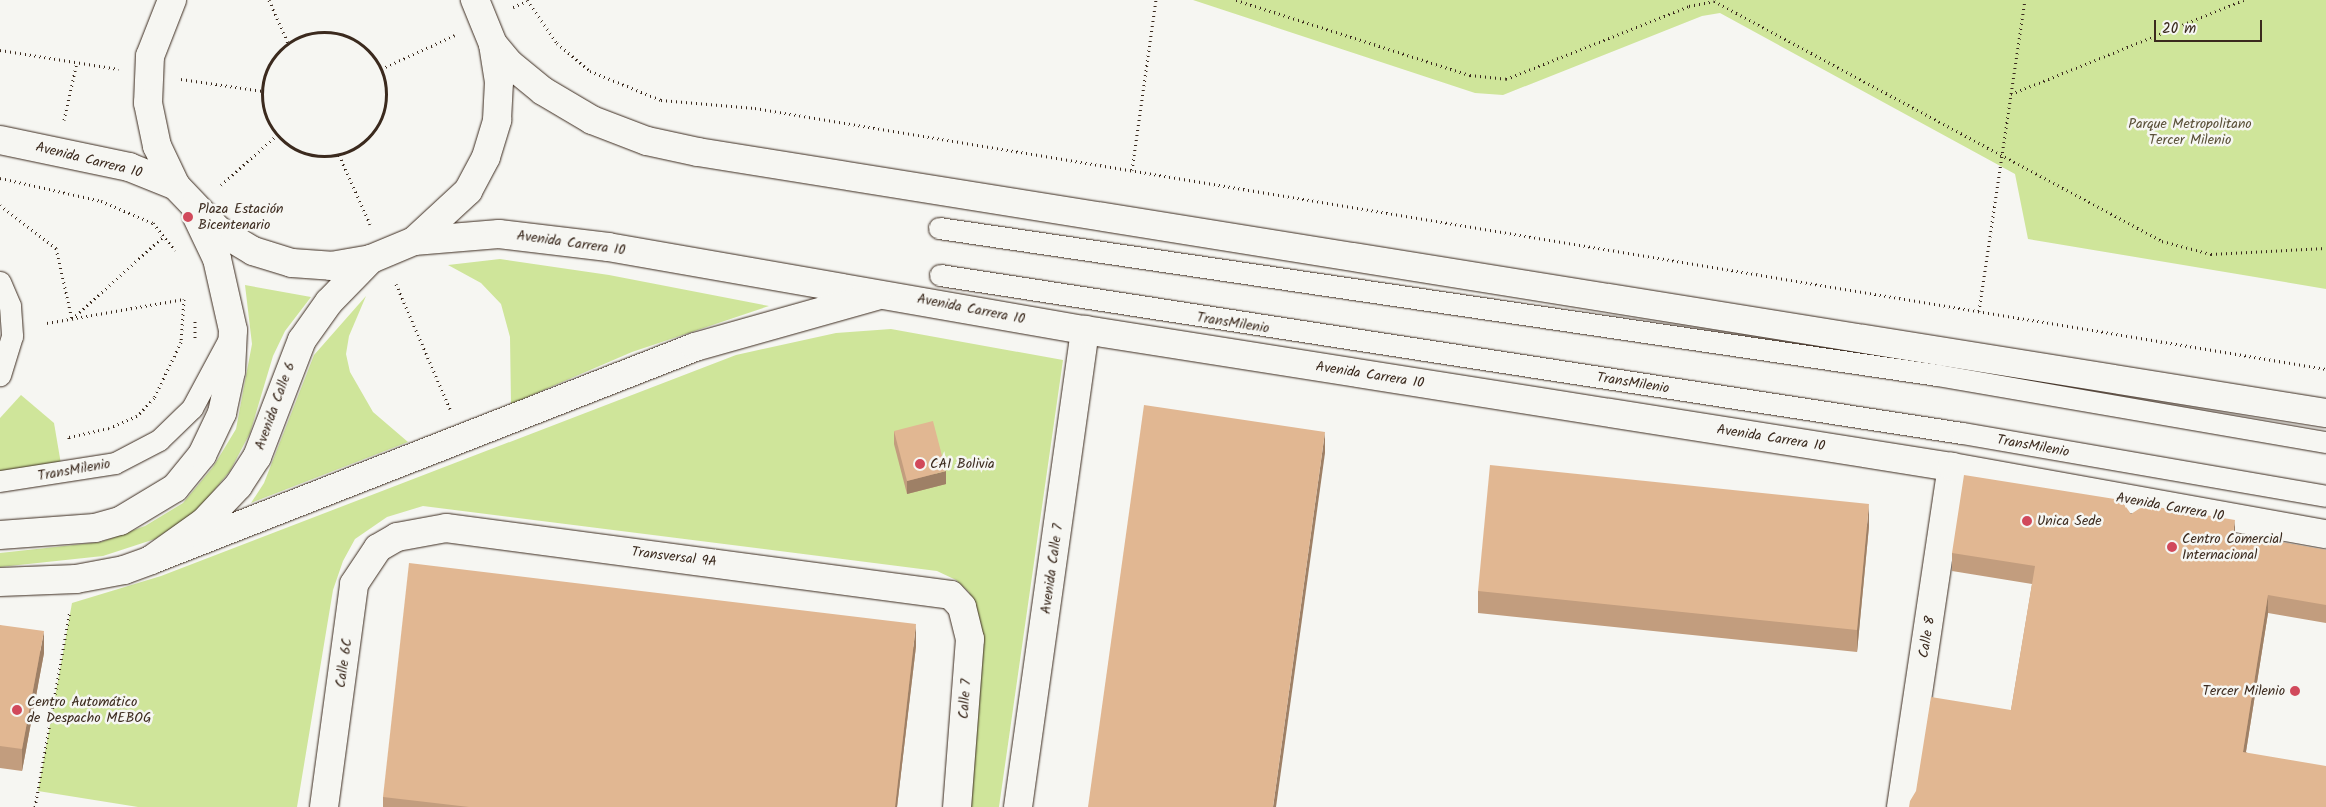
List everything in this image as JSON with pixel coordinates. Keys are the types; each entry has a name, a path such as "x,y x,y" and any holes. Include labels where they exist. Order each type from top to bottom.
{"main road":[{"path":"0,534 95,528 144,510 175,488 202,455 222,413 231,371 233,330 217,259 156,146 148,103 150,56 172,0"},
{"path":"184,196 218,230 253,251 311,266 371,260 414,241 468,191 486,157 497,120 499,82 493,44 475,0"},
{"path":"493,44 510,64 543,91 592,120 647,141 698,152 2326,413"},
{"name":"Avenida Carrera 10","path":"0,140 129,167 184,196"},
{"name":"Avenida Carrera 10","path":"414,241 469,235 537,237 888,293 1085,330 1952,467 2134,510 2326,534"},
{"name":"Avenida Calle 6","path":"0,582 76,579 151,560 204,522 238,486 256,457 302,340 329,302 371,260"},
{"path":"151,560 695,347 888,293"},
{"name":"Avenida Calle 7","path":"1018,807 1085,330"},
{"name":"Calle 8","path":"1901,807 1952,467"},
{"name":"Transversal 9A","path":"397,537 446,528 951,595"},
{"name":"Calle 6C","path":"324,807 354,584 365,563 397,537"},
{"name":"Calle 7","path":"951,595 962,607 970,639 957,807"}],"lane":[{"path":"940,228 1928,374 2326,442"},
{"name":"TransMilenio","path":"940,275 1962,433 2326,496"},
{"path":"0,282 10,306 12,336 0,375"},
{"name":"TransMilenio","path":"0,481 115,464 159,440 192,408 233,330"}],"path":[{"path":"269,0 288,43"},
{"path":"512,7 527,0 557,43 590,72 661,100 755,108 2326,369"},
{"path":"1132,170 1156,0"},
{"path":"1236,0 1470,75 1506,79 1689,6 1714,2 2176,245 2211,254 2326,248"},
{"path":"1979,311 2025,0"},
{"path":"2011,95 2244,0"},
{"path":"316,32 335,33 358,42 381,69 385,87 381,118 368,138 339,155 306,153 278,134 264,108 263,92 267,70 288,43 316,32"},
{"path":"381,69 456,34"},
{"path":"55,150 77,62"},
{"path":"236,88 263,92"},
{"path":"217,189 278,134"},
{"path":"339,155 370,225"},
{"path":"0,178 101,201 153,223 181,258"},
{"path":"0,205 56,248 72,319"},
{"path":"72,319 164,236"},
{"path":"396,284 463,439"},
{"path":"46,323 184,299 181,342 154,398 137,416 109,428 69,437 69,445"},
{"path":"195,312 195,349"},
{"path":"35,807 76,579"}],"green space":[{"name":"Parque Metropolitano Tercer Milenio","path":"1193,0 2326,0 2326,289 2028,239 2015,174 1720,13 1702,16 1503,95 1475,93"},
{"path":"500,259 609,275 769,306 632,352 511,404 510,337 501,304 481,283 448,265"},
{"path":"245,285 311,297 285,331 273,356 250,433 230,471 196,512 155,539 103,556 0,567 0,553 101,542 145,526 183,503 213,467 236,429 252,344"},
{"path":"366,296 349,336 346,354 350,372 373,412 408,442 251,503 264,483 314,355"},
{"path":"891,329 1063,360 999,807 969,807 976,614 969,592 956,580 937,571 423,506 387,517 355,539 343,561 333,590 297,807 138,807 38,791 72,603 161,576 736,355 836,333"},
{"path":"21,395 54,423 62,470 0,481 0,418"}],"building":[{"path":"1144,405 1325,432 1273,807 1088,807"},
{"name":"CAI Bolivia","path":"933,421 946,471 907,481 894,431"},
{"path":"1490,465 1869,504 1857,630 1478,591"},
{"path":"1964,475 2121,500 2131,514 2145,505 2235,520 2233,534 2326,550 2326,605 2268,595 2243,752 2326,766 2326,807 1909,807 1916,791 1931,697 2011,710 2035,566 1952,553"},
{"path":"409,563 916,624 895,807 469,807 383,797"},
{"name":"Centro Automático de Despacho MEBOG","path":"0,625 44,631 22,749 0,746"}],"place":[{"name":"Plaza Estación Bicentenario","path":"188,217"},
{"name":"CAI Bolivia","path":"920,464"},
{"name":"Unica Sede","path":"2027,521"},
{"name":"Centro Comercial Internacional","path":"2172,547"},
{"name":"Tercer Milenio","path":"2295,691"},
{"name":"Centro Automático de Despacho MEBOG","path":"17,710"}]}
